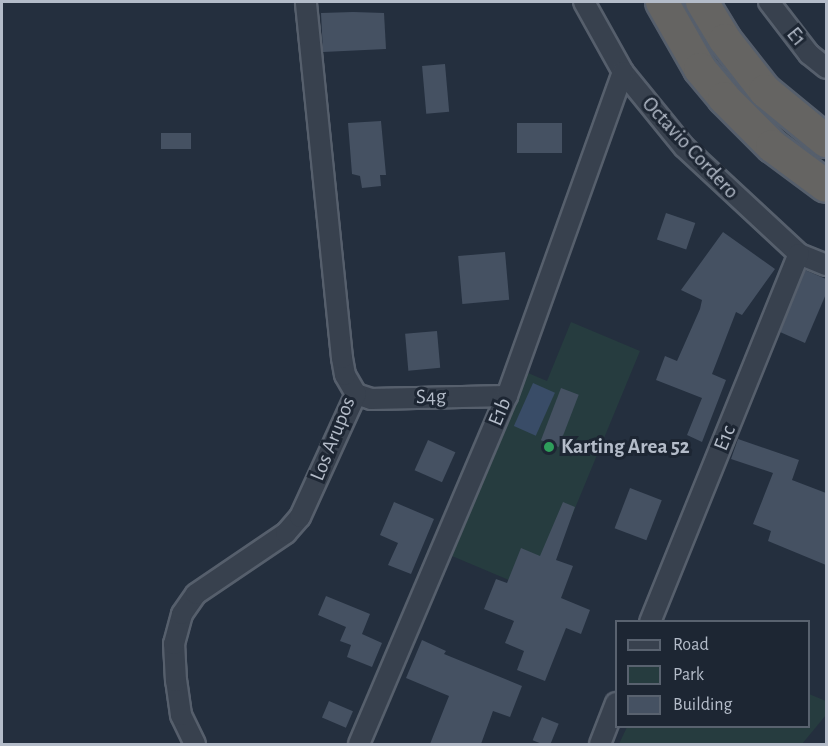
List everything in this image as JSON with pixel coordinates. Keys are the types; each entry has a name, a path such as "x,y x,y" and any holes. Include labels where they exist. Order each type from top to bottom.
{"highway":[{"path":"662,2 700,69 724,98 772,146 826,186"},
{"path":"702,2 724,40 765,91 826,141"}],"street":[{"name":"Los Arupos","path":"195,744 181,715 176,681 174,644 182,614 196,594 286,532 300,517 356,394 345,375 342,358 306,2"},
{"name":"Octavio Cordero","path":"584,2 623,72 684,147 799,254 826,265"},
{"name":"E1","path":"769,2 809,54 826,68"},
{"name":"E1b","path":"359,744 507,396 623,72"},
{"name":"E1c","path":"650,620 799,254"},
{"name":"S4g","path":"356,394 371,399 507,396"},
{"path":"600,744 615,706"}],"green space":[{"name":"Karting Area 52","path":"571,322 640,351 540,593 452,556 528,373 547,381"},
{"path":"810,694 826,701 826,715 802,744 619,744 627,728 810,728"}],"water":[{"path":"533,383 555,393 536,436 514,426"}],"building":[{"path":"321,13 384,13 386,49 323,52"},
{"path":"445,64 449,112 426,114 422,66"},
{"path":"381,121 386,175 380,175 381,186 362,188 360,176 352,174 348,123"},
{"path":"517,123 562,123 562,153 517,153"},
{"path":"161,133 191,133 191,149 161,149"},
{"path":"666,213 695,223 686,250 657,239"},
{"path":"723,232 775,269 742,315 736,312 712,374 726,380 702,442 687,435 702,398 656,380 665,356 677,361 700,309 702,300 681,290"},
{"path":"505,252 509,300 462,304 458,256"},
{"path":"805,270 826,279 826,294 805,343 780,332"},
{"path":"437,331 440,368 408,371 405,334"},
{"path":"561,388 579,395 559,447 541,440"},
{"path":"738,439 799,460 792,480 826,493 826,565 768,541 771,531 753,524 773,473 731,459"},
{"path":"428,440 455,452 442,482 415,470"},
{"path":"630,488 662,500 646,540 615,528"},
{"path":"394,502 434,519 411,574 388,565 398,543 380,535"},
{"path":"563,502 575,507 556,560 573,566 561,598 590,610 581,634 566,628 545,681 517,670 524,651 505,643 514,621 484,609 496,579 507,583 521,548 540,556"},
{"path":"326,596 370,614 362,634 382,643 372,667 347,657 351,645 340,641 346,627 318,615"},
{"path":"422,640 446,651 444,654 522,686 510,717 493,711 481,744 430,744 449,696 406,678"},
{"path":"329,701 353,711 346,728 322,718"},
{"path":"542,717 559,724 551,744 533,740"}],"place":[{"name":"Karting Area 52","path":"549,447"}]}
